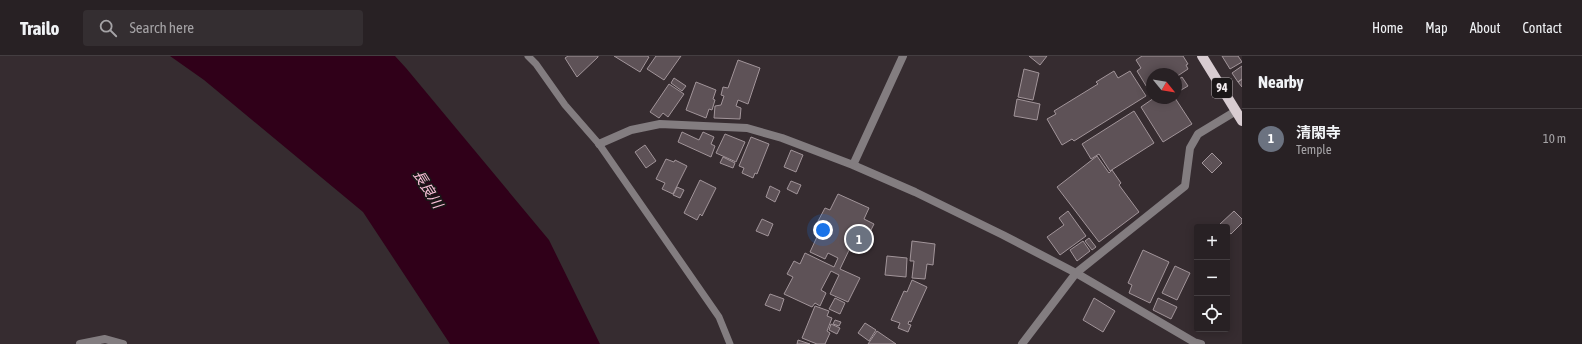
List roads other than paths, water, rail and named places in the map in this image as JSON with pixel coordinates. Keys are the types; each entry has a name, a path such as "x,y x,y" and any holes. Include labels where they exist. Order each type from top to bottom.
{"main road":[{"name":"94","path":"1202,56 1242,121"}],"street":[{"path":"853,165 903,56"},
{"path":"1022,344 1076,273 1185,186 1190,148 1198,134 1236,111"},
{"path":"599,144 631,130 660,124 747,128 782,138 853,165 915,192 1003,235 1076,273 1196,343"},
{"path":"80,344 105,339 123,344"}],"lane":[{"path":"528,56 536,64 565,105 599,144 719,317 730,344"}],"water":[{"name":"長良川","path":"170,56 395,56 549,240 600,344 450,344 363,212 204,80"}],"place":[{"name":"清閑寺","path":"859,239"}]}
